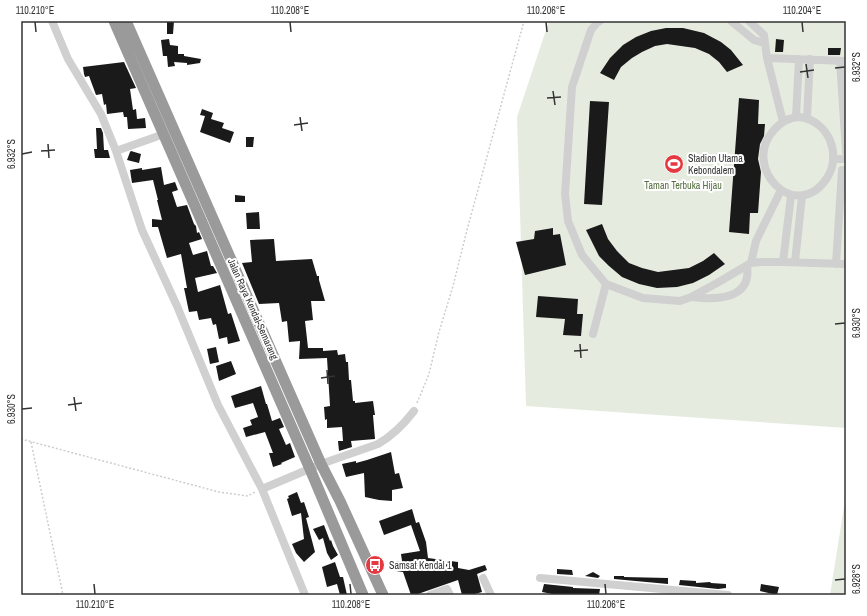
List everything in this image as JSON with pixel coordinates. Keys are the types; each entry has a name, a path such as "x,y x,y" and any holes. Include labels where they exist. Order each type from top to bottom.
{"highway":[{"name":"Jalan Raya Kendal-Semarang","path":"114,21 164,134 340,501 383,595"},
{"name":"Jalan Raya Kendal-Semarang","path":"126,21 363,595"}],"street":[{"path":"52,21 68,59 101,114 116,151 142,230 177,306 218,405 262,489 305,595"},
{"path":"600,21 591,30 572,87 565,194 568,221 582,255 606,284 643,298 680,300 691,297 749,265 761,262 846,264"},
{"path":"731,21 754,40 764,43"},
{"path":"749,21 764,35 767,58 783,122"},
{"path":"767,58 843,61 846,152"},
{"path":"796,117 799,59"},
{"path":"807,118 810,59"},
{"path":"796,117 807,118 826,132 832,145 832,170 822,184 810,193 802,196 791,196 781,190 771,181 765,168 764,147 770,134 783,122 796,117"},
{"path":"116,151 164,134"},
{"path":"833,159 846,159"},
{"path":"832,170 844,170 836,264"},
{"path":"691,297 716,298 730,295 737,292 747,281 749,265 756,241 781,190"},
{"path":"784,262 791,196"},
{"path":"795,262 802,196"},
{"path":"593,334 606,284"},
{"path":"262,489 321,464 378,444 405,423 414,411"},
{"path":"483,578 491,595"},
{"path":"540,578 728,595"},
{"path":"430,595 447,589 450,595"}],"path":[{"path":"414,411 429,374 439,332 453,286 524,21"},
{"path":"21,439 219,492 248,496 262,489"},
{"path":"32,442 63,595"}],"green space":[{"name":"Taman Terbuka Hijau","path":"549,21 846,21 846,428 526,406 517,117"},
{"path":"846,494 846,595 830,595"}],"building":[{"path":"167,21 174,21 173,34 167,34"},
{"path":"666,28 683,28 704,33 721,42 731,50 743,65 727,72 719,62 709,54 695,48 667,44 655,46 632,58 621,67 614,80 600,73 610,58 623,45 636,37 651,31"},
{"path":"169,39 170,45 178,46 178,54 184,54 184,56 201,59 200,63 187,65 187,63 174,62 175,66 168,67 167,56 163,56 161,40"},
{"path":"776,39 784,40 783,52 775,52"},
{"path":"828,48 841,48 840,55 828,55"},
{"path":"124,62 136,88 130,89 133,110 136,109 137,119 145,118 146,128 128,129 127,117 124,117 123,112 107,114 106,104 104,105 102,94 96,95 89,76 85,77 84,74 83,67"},
{"path":"739,98 759,100 758,124 765,124 764,136 760,144 758,159 761,172 758,213 750,213 749,234 729,232"},
{"path":"590,101 609,102 602,205 584,204"},
{"path":"202,109 213,113 211,119 224,123 222,128 234,132 230,143 200,132 205,116 200,115"},
{"path":"96,128 101,128 103,133 104,150 108,150 110,158 95,158 94,149 97,149"},
{"path":"246,137 254,137 253,147 246,147"},
{"path":"131,151 141,154 139,163 127,160"},
{"path":"161,167 164,185 175,182 178,190 172,192 177,207 187,205 196,226 197,233 199,232 202,239 189,243 193,255 207,251 211,266 213,266 217,273 195,278 198,292 220,285 228,314 231,313 240,341 228,344 227,337 219,339 216,324 213,325 211,318 199,320 197,311 189,312 184,288 187,288 181,254 167,258 158,227 152,227 152,219 162,220 153,180 132,183 130,170"},
{"path":"235,195 245,196 245,202 235,202"},
{"path":"259,212 260,229 247,229 246,213"},
{"path":"602,224 608,239 617,251 629,263 642,268 658,272 689,268 703,261 714,253 725,264 709,275 693,283 677,287 657,288 639,284 622,277 599,256 586,230"},
{"path":"553,228 553,235 560,234 566,265 525,275 516,242 534,239 535,231"},
{"path":"274,239 276,261 312,259 317,276 319,276 325,301 311,301 313,320 305,321 308,348 323,348 323,351 337,350 338,355 345,354 346,362 348,362 349,380 351,380 353,401 355,401 355,403 373,401 375,415 373,415 375,439 351,441 352,447 339,451 338,441 343,441 342,427 327,428 327,419 325,420 324,407 330,406 327,358 299,359 300,341 289,342 287,321 282,322 279,303 259,304 242,263 252,262 250,240"},
{"path":"538,296 578,299 577,314 583,314 581,336 563,335 565,319 536,317"},
{"path":"216,347 219,362 210,364 207,349"},
{"path":"231,361 236,374 219,381 216,366"},
{"path":"261,386 272,421 280,418 284,427 279,429 286,445 290,443 295,457 273,467 269,453 273,453 265,432 246,437 243,428 252,425 250,420 258,417 253,403 235,408 231,396"},
{"path":"391,452 395,474 399,473 403,488 392,490 392,501 365,497 364,473 346,477 342,464 356,461 356,463"},
{"path":"297,492 301,503 304,502 309,517 306,518 315,552 304,562 296,553 292,544 304,539 301,513 292,516 287,499 289,498 288,496"},
{"path":"412,509 416,523 419,522 426,542 428,558 458,562 458,568 469,570 485,565 487,570 477,574 482,592 475,594 476,595 462,595 458,580 415,595 411,595 403,572 396,571 397,561 402,561 401,554 420,551 411,525 384,535 379,521"},
{"path":"324,525 330,541 331,540 338,555 331,560 327,553 323,538 319,540 313,529"},
{"path":"335,562 340,577 343,577 347,595 340,595 337,584 327,587 322,567"},
{"path":"557,569 572,570 573,575 557,574"},
{"path":"593,572 600,576 598,578 585,576"},
{"path":"614,576 668,578 668,584 614,579"},
{"path":"680,580 696,581 696,583 710,582 726,584 726,588 718,589 679,585"},
{"path":"544,584 573,588 600,589 599,595 552,594 542,592"},
{"path":"761,584 779,587 777,595 760,591"}],"place":[{"name":"Stadion Utama Kebondalem","path":"674,164"},
{"name":"Samsat Kendal 1","path":"375,565"}]}
